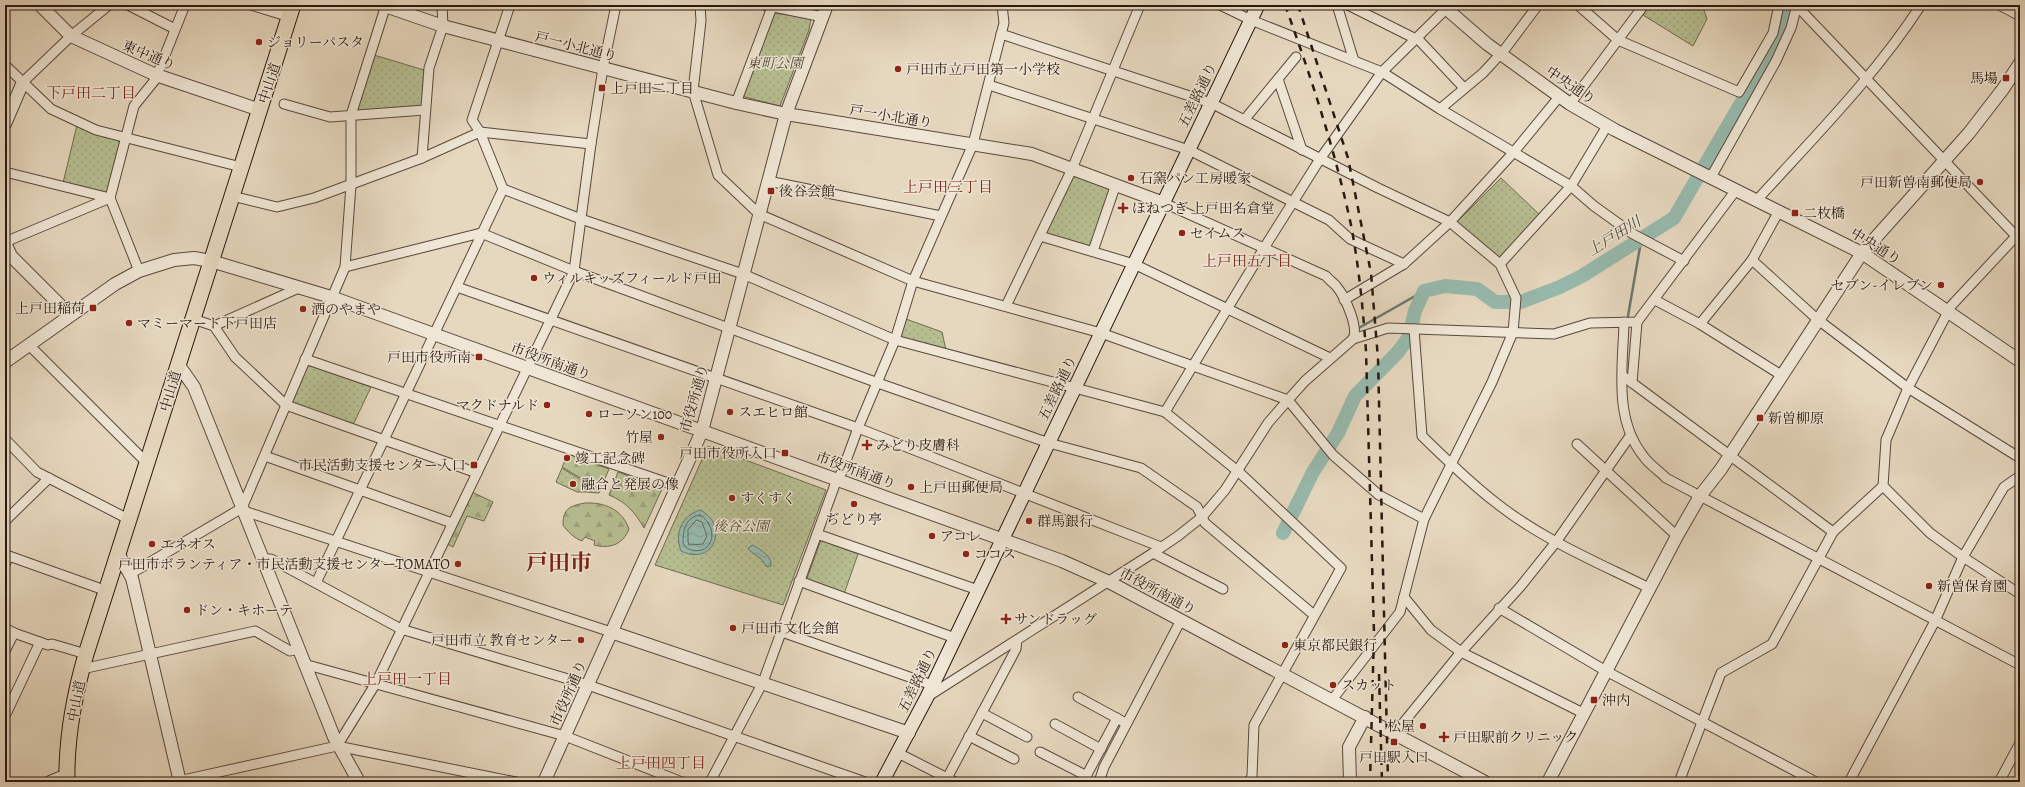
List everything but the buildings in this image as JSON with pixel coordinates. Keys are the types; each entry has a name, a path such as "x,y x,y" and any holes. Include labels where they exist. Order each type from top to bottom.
{"highway":[{"name":"中山道","path":"67,778 72,710 84,661 119,556 178,364 292,11"}],"main road":[{"name":"五差路通り","path":"882,782 930,691 1258,5"}],"street":[{"name":"東中通り","path":"40,5 70,36 156,78 260,110"},
{"path":"5,124 23,82 70,36 109,5"},
{"path":"128,5 175,29"},
{"path":"139,271 110,198 134,106 156,78 185,5"},
{"path":"251,5 292,11"},
{"path":"130,574 243,509 331,297 345,267 351,185 351,115 384,5"},
{"name":"戸一小北通り","path":"384,5 443,26 736,103 786,114 1032,154 1164,203 1326,276 1337,287 1344,300 1355,333"},
{"path":"422,158 428,68 443,26 442,5"},
{"path":"510,5 472,120 480,132 503,189 581,220 743,274 895,340 1166,412 1238,472 1341,568 1281,673 1254,725 1252,776 1249,782"},
{"path":"338,746 376,683 574,271 603,68 616,5"},
{"path":"700,5 701,21 693,91 718,175 759,214 913,281 1101,333 1194,365 1288,400 1333,455 1379,495 1424,519"},
{"name":"市役所通り","path":"544,782 702,431 786,114 827,5"},
{"path":"710,782 763,682 837,480 842,472 858,428 895,340 913,281 973,144 1004,23 1002,5"},
{"path":"1006,306 1072,169 1140,5"},
{"path":"1220,5 1251,20 1382,72 1440,109 1571,186 1594,206 1636,236 1684,261"},
{"path":"1337,5 1354,61"},
{"path":"1348,5 1417,38 1464,88"},
{"path":"1440,109 1483,73 1501,54 1538,5"},
{"path":"1578,5 1618,40 1739,92 1773,33 1779,5"},
{"path":"1570,104 1644,5"},
{"path":"1757,200 1866,78 1906,29 1921,5"},
{"path":"1999,5 2020,16"},
{"path":"736,103 768,6 823,17"},
{"path":"1679,782 1721,673 1772,644 1833,532 1883,486 1886,440 1908,388 1948,312 2019,236 1944,161 1797,6"},
{"path":"1704,174 1776,61 1791,28 1797,6"},
{"path":"1166,412 1264,248 1320,160 1382,72 1417,38 1444,7"},
{"name":"中央通り","path":"1444,7 1501,54 1570,104 1607,126 1779,210 1862,253 2020,361"},
{"path":"1001,34 1212,103 1245,119 1320,160 1450,222 1500,264 1516,302 1513,332 1492,382 1424,519 1400,612 1332,700"},
{"path":"1245,119 1296,57"},
{"path":"1548,782 1649,588 1700,496 1862,253 1969,133 2003,89 2020,63"},
{"path":"5,65 51,109 96,130 241,167"},
{"path":"1278,79 1302,150"},
{"path":"989,85 1189,150 1329,220 1350,239 1404,264"},
{"path":"1344,300 1404,264 1450,222 1513,153 1559,97"},
{"path":"284,104 330,117 425,110"},
{"path":"1500,264 1571,186 1607,126"},
{"path":"232,196 277,207 314,198 422,158 480,132 591,144"},
{"path":"5,172 110,198"},
{"path":"768,181 941,216"},
{"path":"1093,251 1116,184"},
{"path":"316,583 503,189"},
{"path":"1632,383 1637,322 1736,190"},
{"path":"70,315 11,256 5,243 110,198"},
{"path":"1700,324 1752,260 1779,210"},
{"path":"345,267 481,233 574,271 878,383 1049,443 1141,468 1197,507 1205,522 1314,615"},
{"path":"1040,236 1134,264 1330,358"},
{"name":"市役所南通り","path":"5,362 115,284 139,271 179,260 194,258 211,261 331,297 1062,561 1109,582 1365,717 1484,782"},
{"path":"1752,260 1817,319 1908,388 2020,458"},
{"path":"214,326 301,287"},
{"path":"457,287 858,428 1162,547"},
{"path":"1655,300 1700,324 1781,375"},
{"path":"193,319 214,326 235,357 286,404 477,473"},
{"path":"1624,322 1623,412 1630,436 1644,458 1666,478 2020,665"},
{"path":"782,632 930,691 1017,640 1109,582 1162,547 1202,517 1238,472 1268,423 1305,381 1355,333 1388,328 1554,334 1590,323 1637,322"},
{"path":"1411,329 1422,436 1451,464 1495,502 1556,542 1649,588"},
{"path":"29,345 147,463"},
{"path":"305,359 677,486"},
{"path":"178,364 194,387 338,746 359,782"},
{"path":"1623,376 1728,456 1833,532"},
{"path":"1395,733 1461,652 1499,608 1520,587 1556,542 1630,436"},
{"path":"5,439 37,472 130,520"},
{"path":"1577,444 1677,536"},
{"path":"265,456 361,489 452,523"},
{"path":"1849,782 1936,620 1962,557 2004,487 2020,476"},
{"path":"5,521 49,478"},
{"path":"1883,486 1930,533 1962,557 2020,594"},
{"path":"243,509 909,732"},
{"path":"817,534 978,590"},
{"path":"1153,553 1223,590"},
{"path":"5,564 9,556 107,591"},
{"path":"119,556 130,574 150,654 178,782 338,746 516,782"},
{"path":"263,560 271,559 401,629 588,685 865,782"},
{"path":"800,581 955,638"},
{"path":"1404,597 1431,630 1461,652 1583,713"},
{"path":"1499,608 1606,671 1702,720 1816,782"},
{"path":"1099,782 1104,767 1181,620"},
{"path":"5,628 48,646 52,644 84,661 150,654 255,631 290,651 299,649"},
{"path":"5,651 14,633"},
{"path":"898,753 949,781 969,736 1016,649 1017,640"},
{"path":"5,711 7,712 40,642"},
{"path":"304,664 565,736 682,782"},
{"path":"1078,697 1127,723"},
{"path":"982,713 1027,737"},
{"path":"1350,782 1349,747 1365,717"},
{"path":"1040,752 1085,779 1117,718"},
{"path":"1055,724 1101,749"},
{"path":"969,736 1014,759"},
{"path":"1999,782 2020,743"},
{"path":"50,782 67,778"}],"green space":[{"path":"1650,5 1702,5 1707,19 1693,46 1643,15"},
{"name":"東町公園","path":"772,13 811,18 809,30 780,106 741,96"},
{"path":"374,55 424,70 422,106 355,111"},
{"path":"77,125 122,141 107,195 63,183"},
{"path":"1074,175 1111,189 1091,249 1044,235"},
{"path":"1501,178 1541,216 1498,259 1456,223"},
{"path":"906,319 942,332 946,350 899,337"},
{"path":"308,365 371,387 352,427 290,405"},
{"name":"後谷公園","path":"708,446 826,490 783,605 655,565"},
{"path":"568,454 609,469 599,493 586,492 584,480 562,467"},
{"path":"562,468 583,481 586,492 577,492 556,482"},
{"path":"618,472 662,489 644,528 630,508 609,495"},
{"path":"472,492 493,502 484,521 467,516 453,547 447,544"},
{"path":"585,503 599,504 612,508 622,516 629,529 623,539 610,546 600,546 594,545 595,541 585,537 582,541 571,534 563,525 564,515 571,507"},
{"path":"821,540 858,554 844,594 806,581"}],"water":[{"path":"700,510 709,517 714,525 716,534 714,542 709,549 702,553 693,554 681,551 678,538 681,526 688,516"},
{"path":"753,545 768,556 771,566 767,567 761,559 750,551 748,548"}],"waterway":[{"name":"上戸田川","path":"1283,533 1313,472 1338,433 1355,396 1398,352 1409,337 1415,311 1424,291 1445,286 1477,289 1495,302 1521,302 1560,287 1582,276 1674,218 1779,38 1788,5"},
{"path":"1628,316 1641,241"},
{"name":"上戸田川","path":"1357,329 1424,291"}],"railway":[{"path":"1285,5 1313,86 1338,169 1351,225 1364,320 1374,633 1370,782"},
{"path":"1298,5 1348,158 1371,273 1378,359 1388,782"},
{"path":"1379,674 1382,782"}],"place":[{"name":"ジョリーパスタ","path":"259,42"},
{"name":"戸田市立戸田第一小学校","path":"898,69"},
{"name":"馬場","path":"2006,78"},
{"name":"上戸田二丁目","path":"602,88"},
{"name":"石窯パン工房暖家","path":"1131,178"},
{"name":"戸田新曽南郵便局","path":"1980,182"},
{"name":"後谷会館","path":"771,191"},
{"name":"ほねつぎ 上戸田名倉堂","path":"1123,208"},
{"name":"二枚橋","path":"1795,213"},
{"name":"セイムス","path":"1182,233"},
{"name":"ウィルキッズフィールド戸田","path":"534,278"},
{"name":"セブン-イレブン","path":"1941,285"},
{"name":"上戸田稲荷","path":"93,308"},
{"name":"酒のやまや","path":"303,309"},
{"name":"マミーマート下戸田店","path":"129,323"},
{"name":"戸田市役所南","path":"479,357"},
{"name":"マクドナルド","path":"547,405"},
{"name":"スエヒロ館","path":"730,412"},
{"name":"ローソン100","path":"589,414"},
{"name":"新曽柳原","path":"1760,418"},
{"name":"竹屋","path":"661,437"},
{"name":"みどり皮膚科","path":"867,445"},
{"name":"戸田市役所入口","path":"785,453"},
{"name":"竣工記念碑","path":"567,458"},
{"name":"市民活動支援センター入口","path":"474,465"},
{"name":"融合と発展の像","path":"573,484"},
{"name":"上戸田郵便局","path":"911,487"},
{"name":"すくすく","path":"732,498"},
{"name":"ぢどり亭","path":"854,504"},
{"name":"群馬銀行","path":"1029,521"},
{"name":"アコレ","path":"932,536"},
{"name":"エネオス","path":"152,544"},
{"name":"ココス","path":"966,554"},
{"name":"戸田市ボランティア・市民活動支援センターTOMATO","path":"458,564"},
{"name":"新曽保育園","path":"1929,586"},
{"name":"ドン・キホーテ","path":"187,610"},
{"name":"サンドラッグ","path":"1006,619"},
{"name":"戸田市文化会館","path":"733,628"},
{"name":"戸田市立 教育センター","path":"581,640"},
{"name":"東京都民銀行","path":"1285,645"},
{"name":"スカット","path":"1333,685"},
{"name":"沖内","path":"1594,700"},
{"name":"松屋","path":"1423,726"},
{"name":"戸田駅前クリニック","path":"1444,737"},
{"name":"戸田駅入口","path":"1394,742"}],"district":[{"name":"下戸田二丁目","path":"91,93"},
{"name":"上戸田三丁目","path":"948,187"},
{"name":"上戸田五丁目","path":"1247,261"},
{"name":"戸田市","path":"559,562"},
{"name":"上戸田一丁目","path":"407,679"},
{"name":"上戸田四丁目","path":"661,763"}]}
